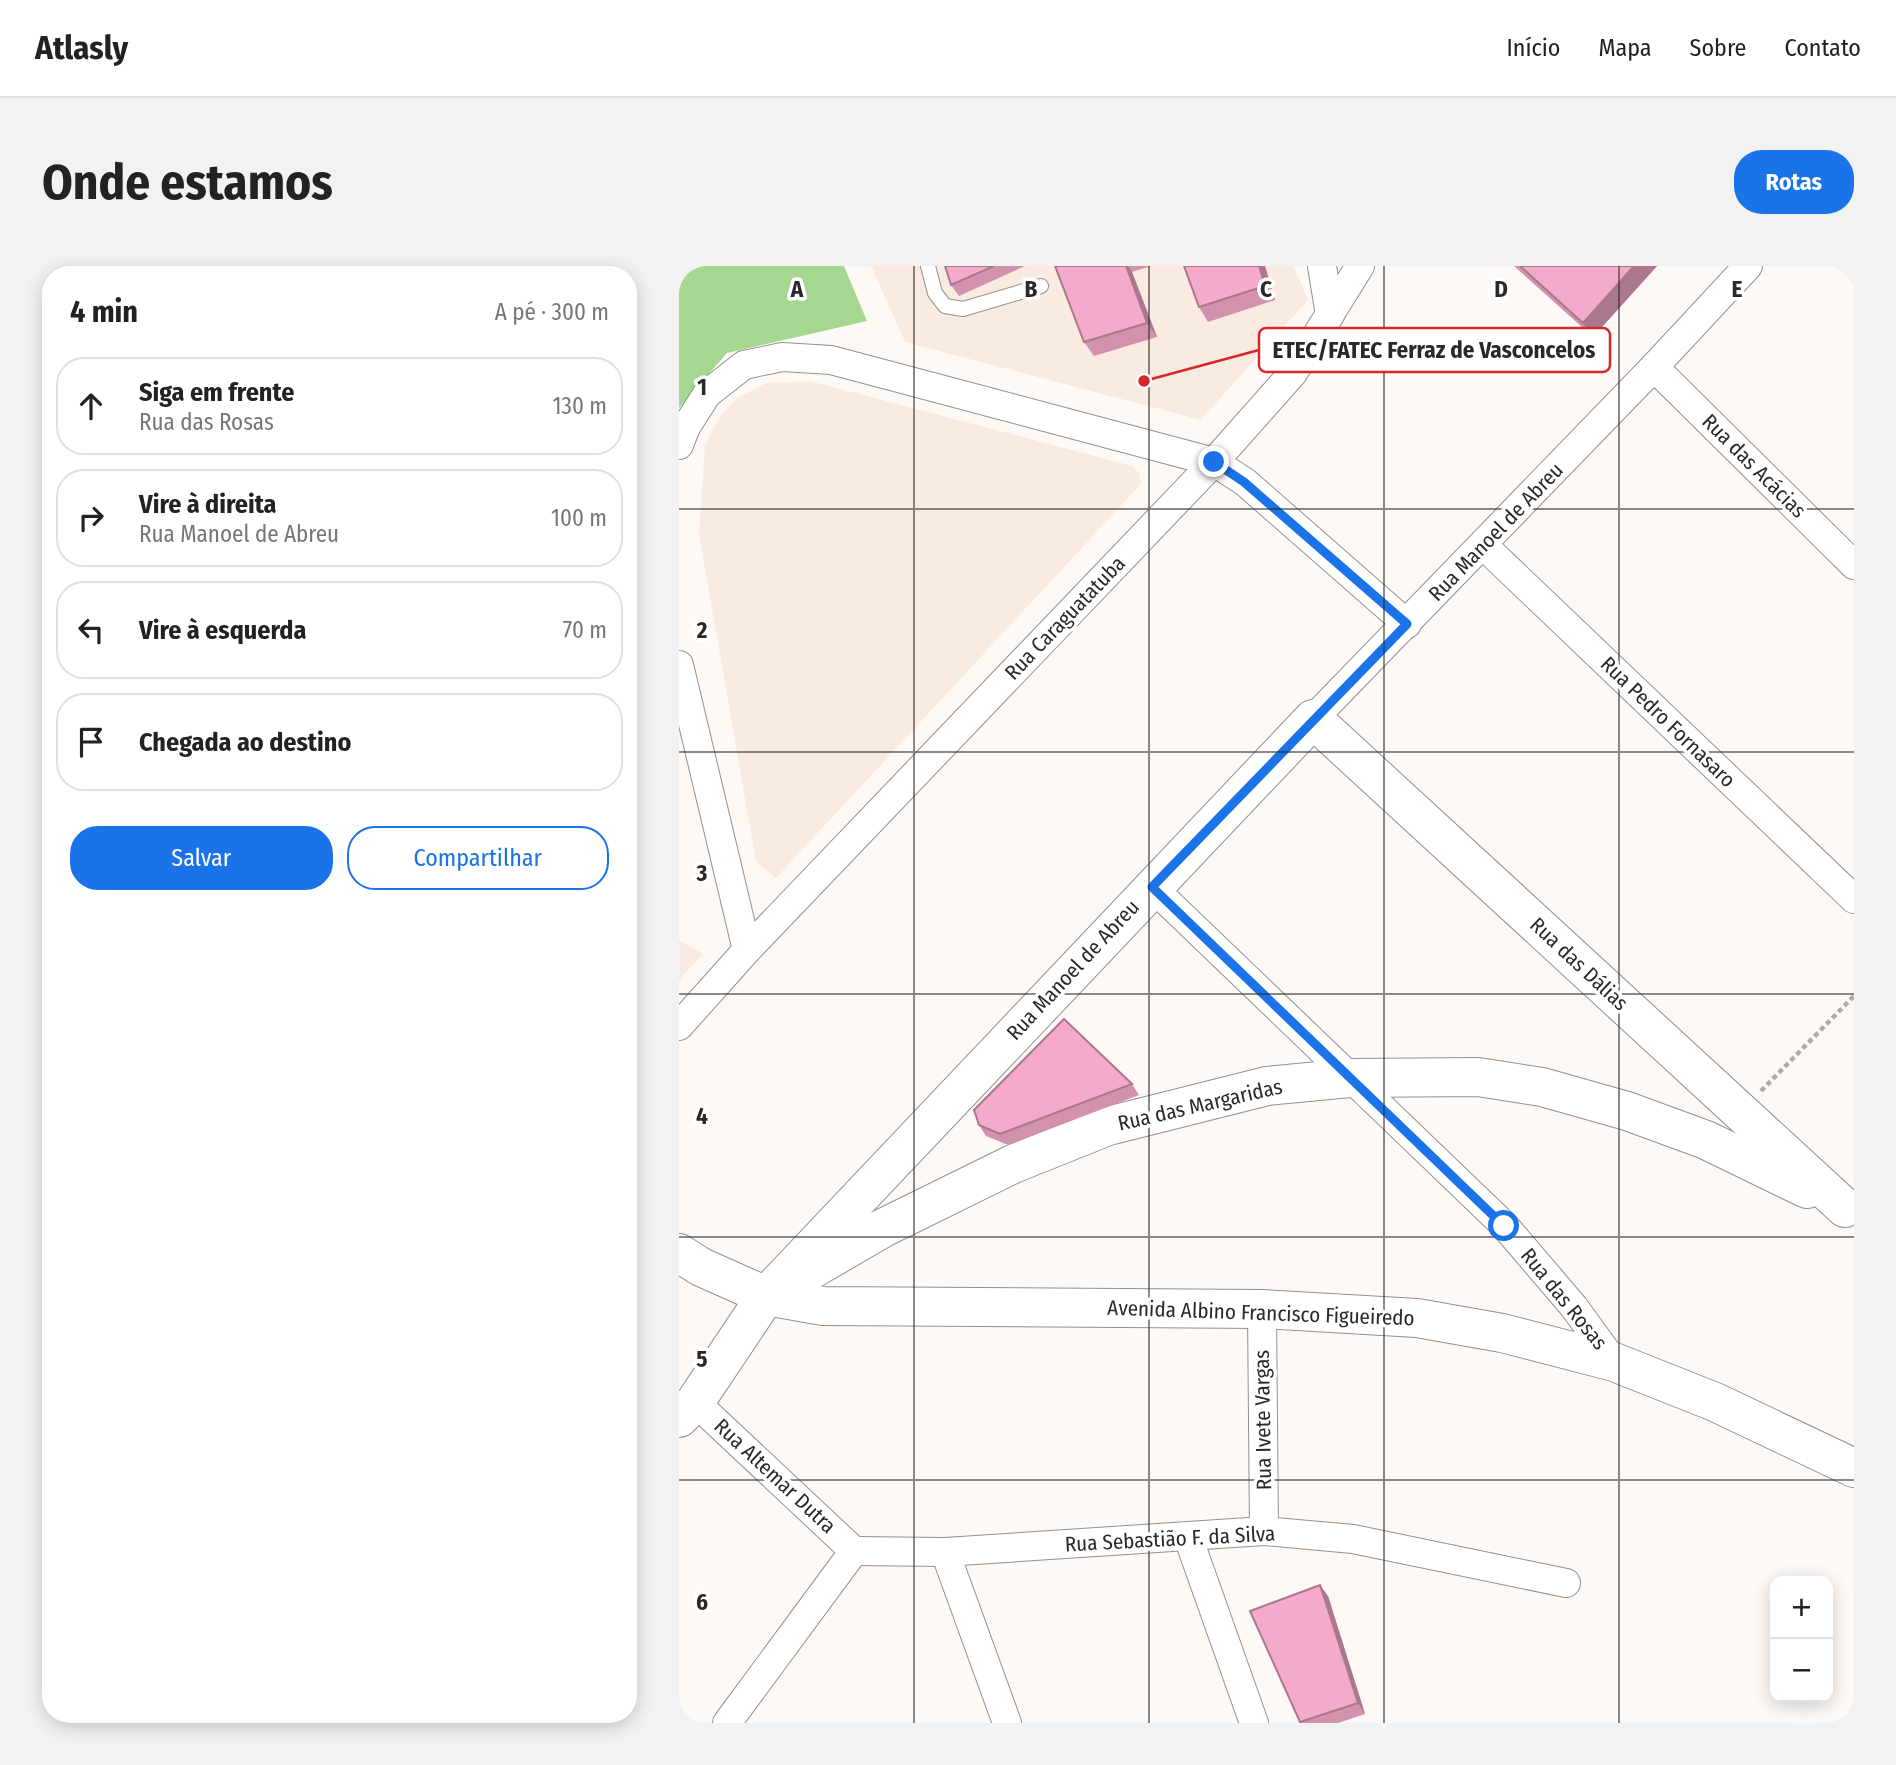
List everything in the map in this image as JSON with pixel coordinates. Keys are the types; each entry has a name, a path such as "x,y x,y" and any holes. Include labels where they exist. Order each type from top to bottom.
{"street":[{"path":"1322,266 1330,315"},
{"name":"Rua Caraguatatuba","path":"679,1026 747,950 1214,462 1293,373 1360,266"},
{"name":"Rua Manoel de Abreu","path":"687,1410 766,1296 1152,887 1654,368 1748,266"},
{"path":"679,445 686,427 707,394 744,365 782,356 831,360 1214,462 1244,482 1407,624"},
{"name":"Rua das Acácias","path":"1654,368 1854,565"},
{"name":"Rua Pedro Fornasaro","path":"1483,545 1854,899"},
{"path":"679,665 747,950"},
{"name":"Rua das Dálias","path":"1313,719 1850,1210"},
{"name":"Rua das Rosas","path":"1152,887 1504,1226 1574,1307 1614,1362"},
{"name":"Rua das Margaridas","path":"766,1296 883,1228 1013,1164 1108,1126 1267,1086 1350,1079 1478,1077 1542,1087 1627,1111 1706,1140 1850,1210"},
{"path":"1706,1140 1740,1112"},
{"name":"Avenida Albino Francisco Figueiredo","path":"679,1252 701,1267 766,1296 824,1306 1262,1309 1417,1318 1502,1333 1614,1362 1715,1402 1854,1468"},
{"name":"Rua Ivete Vargas","path":"1262,1309 1264,1531"},
{"name":"Rua Altemar Dutra","path":"687,1410 854,1551"},
{"name":"Rua Sebastião F. da Silva","path":"854,1551 945,1552 1264,1531 1353,1539 1566,1583"},
{"path":"1188,1537 1254,1723"},
{"path":"727,1723 854,1551"},
{"path":"945,1552 1007,1723"}],"lane":[{"path":"928,266 935,293 945,306 963,309 1041,286"}],"path":[{"path":"1740,1112 1854,996"}],"shaded area":[{"path":"871,266 1294,266 1308,300 1201,420 905,342"},
{"path":"810,381 1133,466 1139,473 1141,484 776,878 756,862 699,534 705,445 719,418 737,398 766,383"},
{"path":"679,940 703,954 679,980"}],"green space":[{"path":"687,266 844,266 867,321 727,353 679,408 679,287"}],"building":[{"path":"945,266 994,266 951,285"},
{"path":"1055,266 1126,266 1147,323 1084,342"},
{"path":"1184,266 1259,266 1265,286 1199,307"},
{"path":"1520,266 1634,266 1583,323"},
{"path":"1064,1019 1132,1084 1000,1134 979,1125 974,1110"},
{"path":"1320,1585 1358,1703 1300,1722 1250,1611"}],"place":[{"name":"ETEC/FATEC Ferraz de Vasconcelos","path":"1144,381"}],"route":[{"path":"1214,462 1244,482 1407,624 1152,887 1504,1226"}]}
